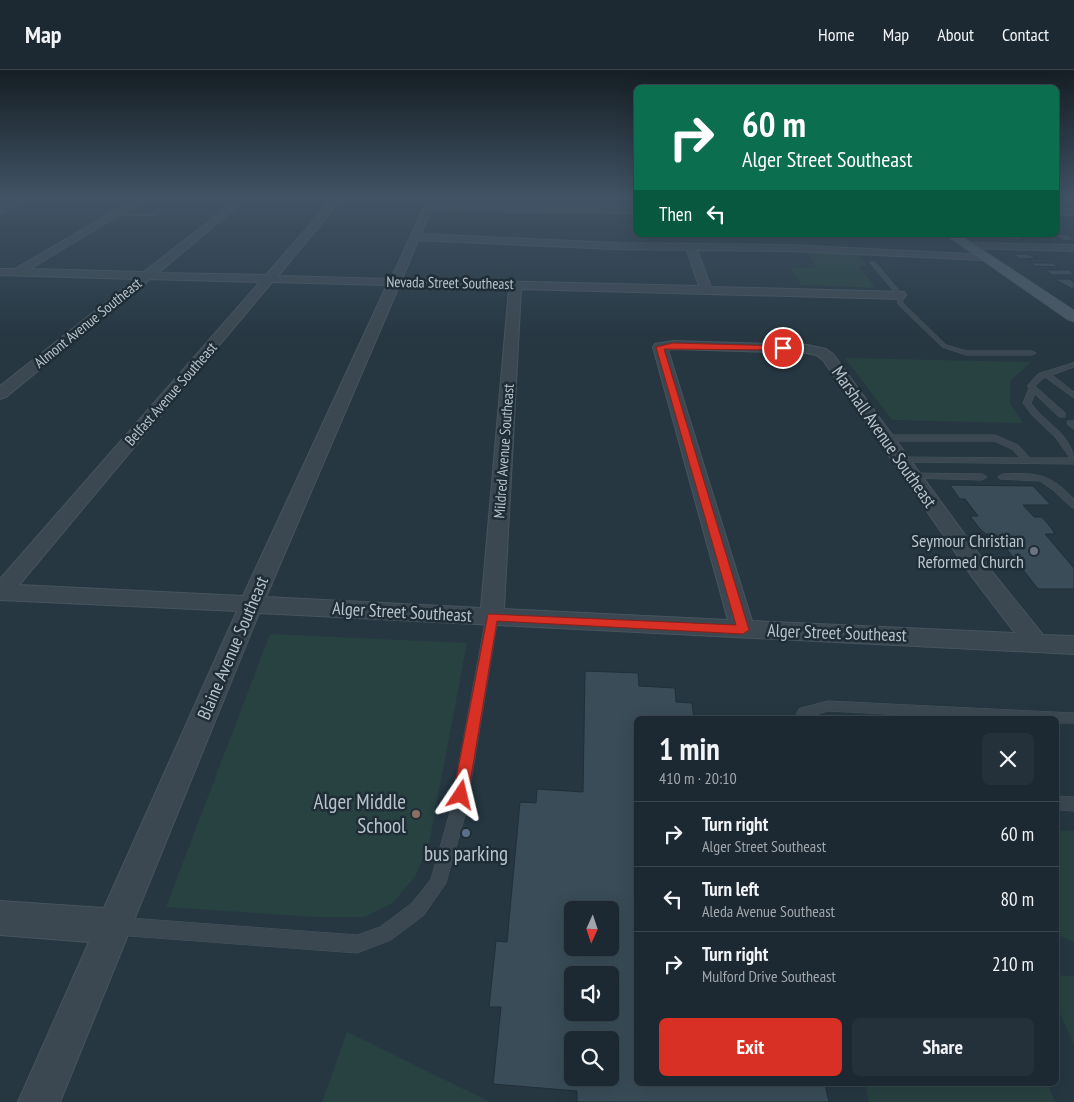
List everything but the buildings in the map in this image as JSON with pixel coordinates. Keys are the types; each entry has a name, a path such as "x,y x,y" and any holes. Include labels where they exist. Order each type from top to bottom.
{"main road":[{"path":"965,244 1074,317"}],"street":[{"path":"0,283 65,244"},
{"name":"Almont Avenue Southeast","path":"0,394 186,244"},
{"name":"Belfast Avenue Southeast","path":"0,592 299,244"},
{"name":"Blaine Avenue Southeast","path":"39,1102 251,605 412,244"},
{"path":"613,244 790,248 984,257"},
{"path":"968,246 1074,248"},
{"path":"691,247 706,289"},
{"name":"Nevada Street Southeast","path":"0,272 900,295"},
{"name":"Mildred Avenue Southeast","path":"492,617 515,285"},
{"name":"Marshall Avenue Southeast","path":"743,630 660,347 673,345 783,348 821,352 828,357 981,573 1036,643"},
{"name":"Alger Street Southeast","path":"0,592 1074,645"},
{"path":"0,918 114,926"}],"lane":[{"path":"873,263 900,295 900,303 944,346 966,353 1032,354"},
{"path":"1074,365 1046,374 1031,386 1033,388 1027,403 1032,412 1063,442 1066,450 1074,459"},
{"path":"1046,374 1072,393"},
{"path":"1033,388 1062,415"},
{"path":"885,438 996,438 1014,447 1027,460"},
{"path":"1063,442 1074,442"},
{"path":"900,459 1074,459"},
{"path":"912,476 982,477"},
{"path":"1004,477 1034,476 1051,481 1074,505"},
{"path":"114,926 357,944 385,934 418,909 438,883 458,812 492,617"},
{"path":"802,716 804,713 828,706 1033,716"},
{"path":"1059,717 1074,718"},
{"path":"1059,804 1074,804"}],"green space":[{"path":"808,253 858,254 867,265 858,266 876,288 801,285 791,268 817,268"},
{"path":"845,358 1031,362 1010,381 1010,403 1023,423 892,420"},
{"path":"270,634 467,643 429,843 416,875 393,903 364,917 315,917 166,907"},
{"path":"1059,830 1074,831 1074,942 1059,935"},
{"path":"1059,975 1074,976 1074,1045 1059,1011"},
{"path":"347,1032 488,1101 488,1102 322,1102"},
{"path":"865,1086 1049,1086 1055,1102 869,1102"}],"place":[{"name":"Seymour Christian Reformed Church","path":"1034,551"},
{"name":"Alger Middle School","path":"416,814"},
{"name":"bus parking","path":"466,833"}],"route":[{"path":"461,795 492,617 743,630 660,347 673,345 783,348"}]}
